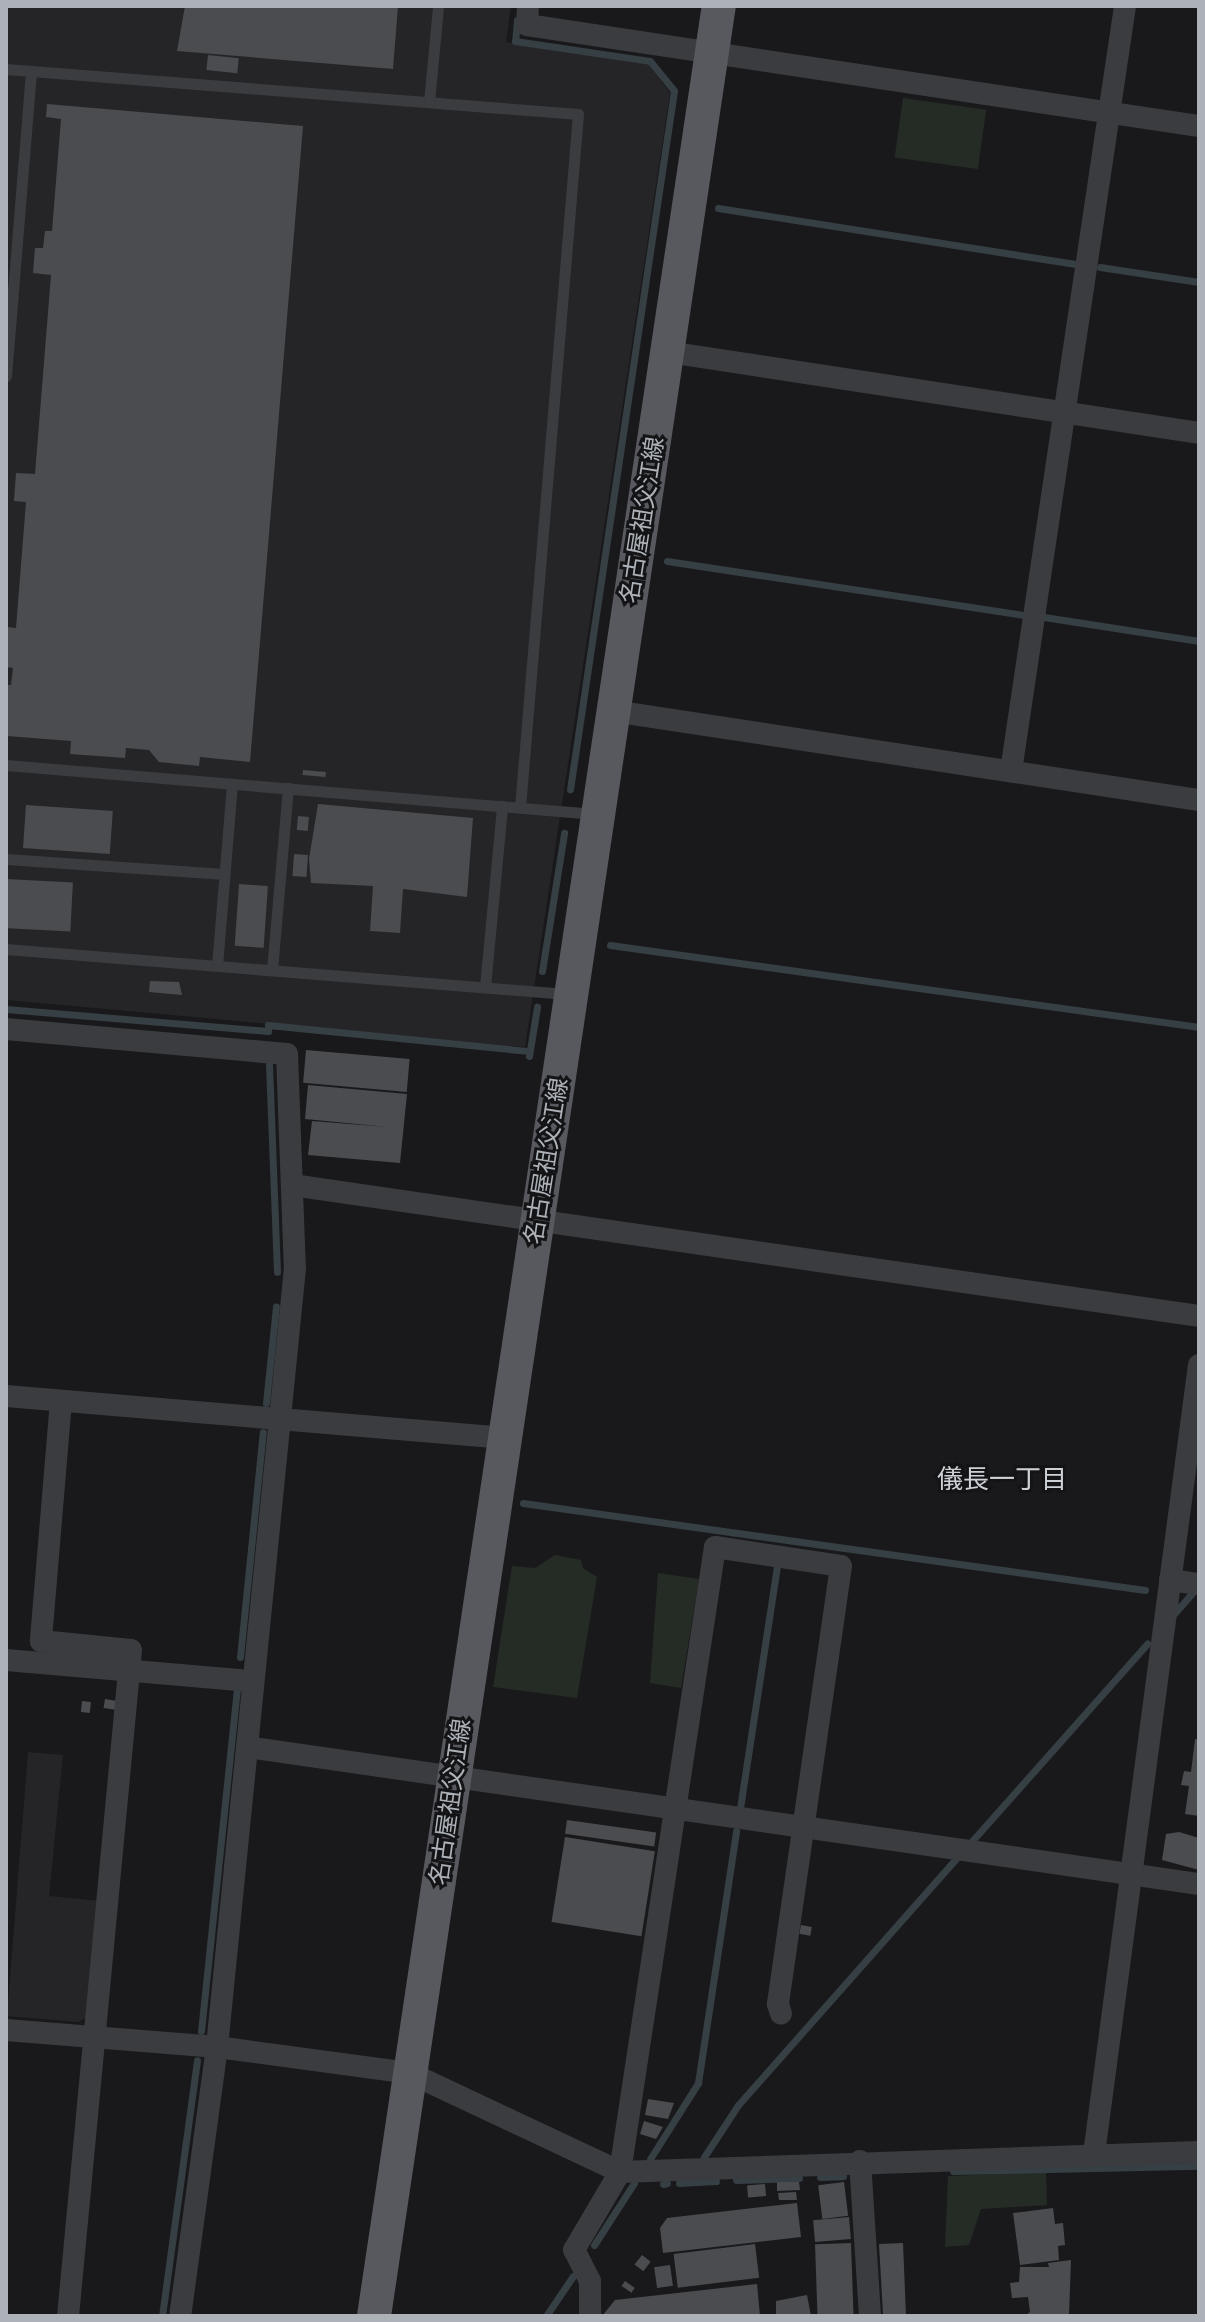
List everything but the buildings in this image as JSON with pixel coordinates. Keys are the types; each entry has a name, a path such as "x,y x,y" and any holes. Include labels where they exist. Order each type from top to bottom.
{"main road":[{"name":"名古屋祖父江線","path":"374,2316 719,6"}],"street":[{"path":"528,6 527,25 1199,126"},
{"path":"1011,771 1125,6"},
{"path":"668,352 1199,433"},
{"path":"613,711 1199,800"},
{"path":"6,1029 287,1054 295,1268 217,2047 180,2316"},
{"path":"292,1185 537,1224 1199,1316"},
{"path":"1094,2154 1199,1365"},
{"path":"6,1396 505,1438"},
{"path":"61,1401 41,1641 131,1650 68,2316"},
{"path":"590,2316 590,2281 574,2250 620,2172 715,1547 841,1566 778,2004 781,2014"},
{"path":"1170,1580 1199,1584"},
{"path":"6,1660 253,1681"},
{"path":"247,1747 1199,1884"},
{"path":"6,2030 217,2047 410,2073 620,2172 860,2161 1199,2152"},
{"path":"860,2161 870,2316"}],"lane":[{"path":"429,102 438,6"},
{"path":"6,69 578,114 520,807"},
{"path":"6,376 31,71"},
{"path":"6,765 597,814"},
{"path":"217,966 232,784"},
{"path":"272,970 288,788"},
{"path":"485,987 502,806"},
{"path":"6,859 224,874"},
{"path":"6,949 571,994"}],"shaded area":[{"path":"6,6 511,6 506,42 648,64 670,93 525,1047 6,1000"},
{"path":"903,98 986,110 978,169 895,157"},
{"path":"555,1555 581,1560 583,1568 597,1577 577,1698 493,1687 512,1566 535,1568"},
{"path":"658,1573 699,1579 681,1688 650,1683"},
{"path":"28,1752 63,1755 49,1896 100,1901 88,2016 79,2022 7,2016"},
{"path":"1046,2172 1047,2205 981,2209 969,2245 945,2247 948,2176"}],"waterway":[{"path":"517,20 515,41 650,61 674,91 570,789"},
{"path":"718,208 1076,264"},
{"path":"1100,267 1199,282"},
{"path":"667,561 1025,615"},
{"path":"1044,617 1199,641"},
{"path":"542,971 564,833"},
{"path":"610,945 1199,1027"},
{"path":"529,1056 537,1007"},
{"path":"6,1009 268,1031 268,1025 530,1051"},
{"path":"269,1064 277,1272"},
{"path":"266,1403 276,1307"},
{"path":"240,1657 263,1432"},
{"path":"523,1503 1145,1590"},
{"path":"740,1808 777,1566"},
{"path":"1173,1615 1192,1593"},
{"path":"972,1841 1147,1644"},
{"path":"201,2031 237,1689"},
{"path":"650,2159 698,2083 736,1831"},
{"path":"704,2157 738,2105 956,1859"},
{"path":"162,2316 197,2060"},
{"path":"953,2171 1199,2166"},
{"path":"820,2177 843,2176"},
{"path":"736,2180 799,2178"},
{"path":"679,2183 716,2181"},
{"path":"594,2245 634,2183"},
{"path":"663,2184 667,2183"},
{"path":"546,2316 573,2276"}],"district":[{"name":"儀長一丁目","path":"1002,1479"}]}
